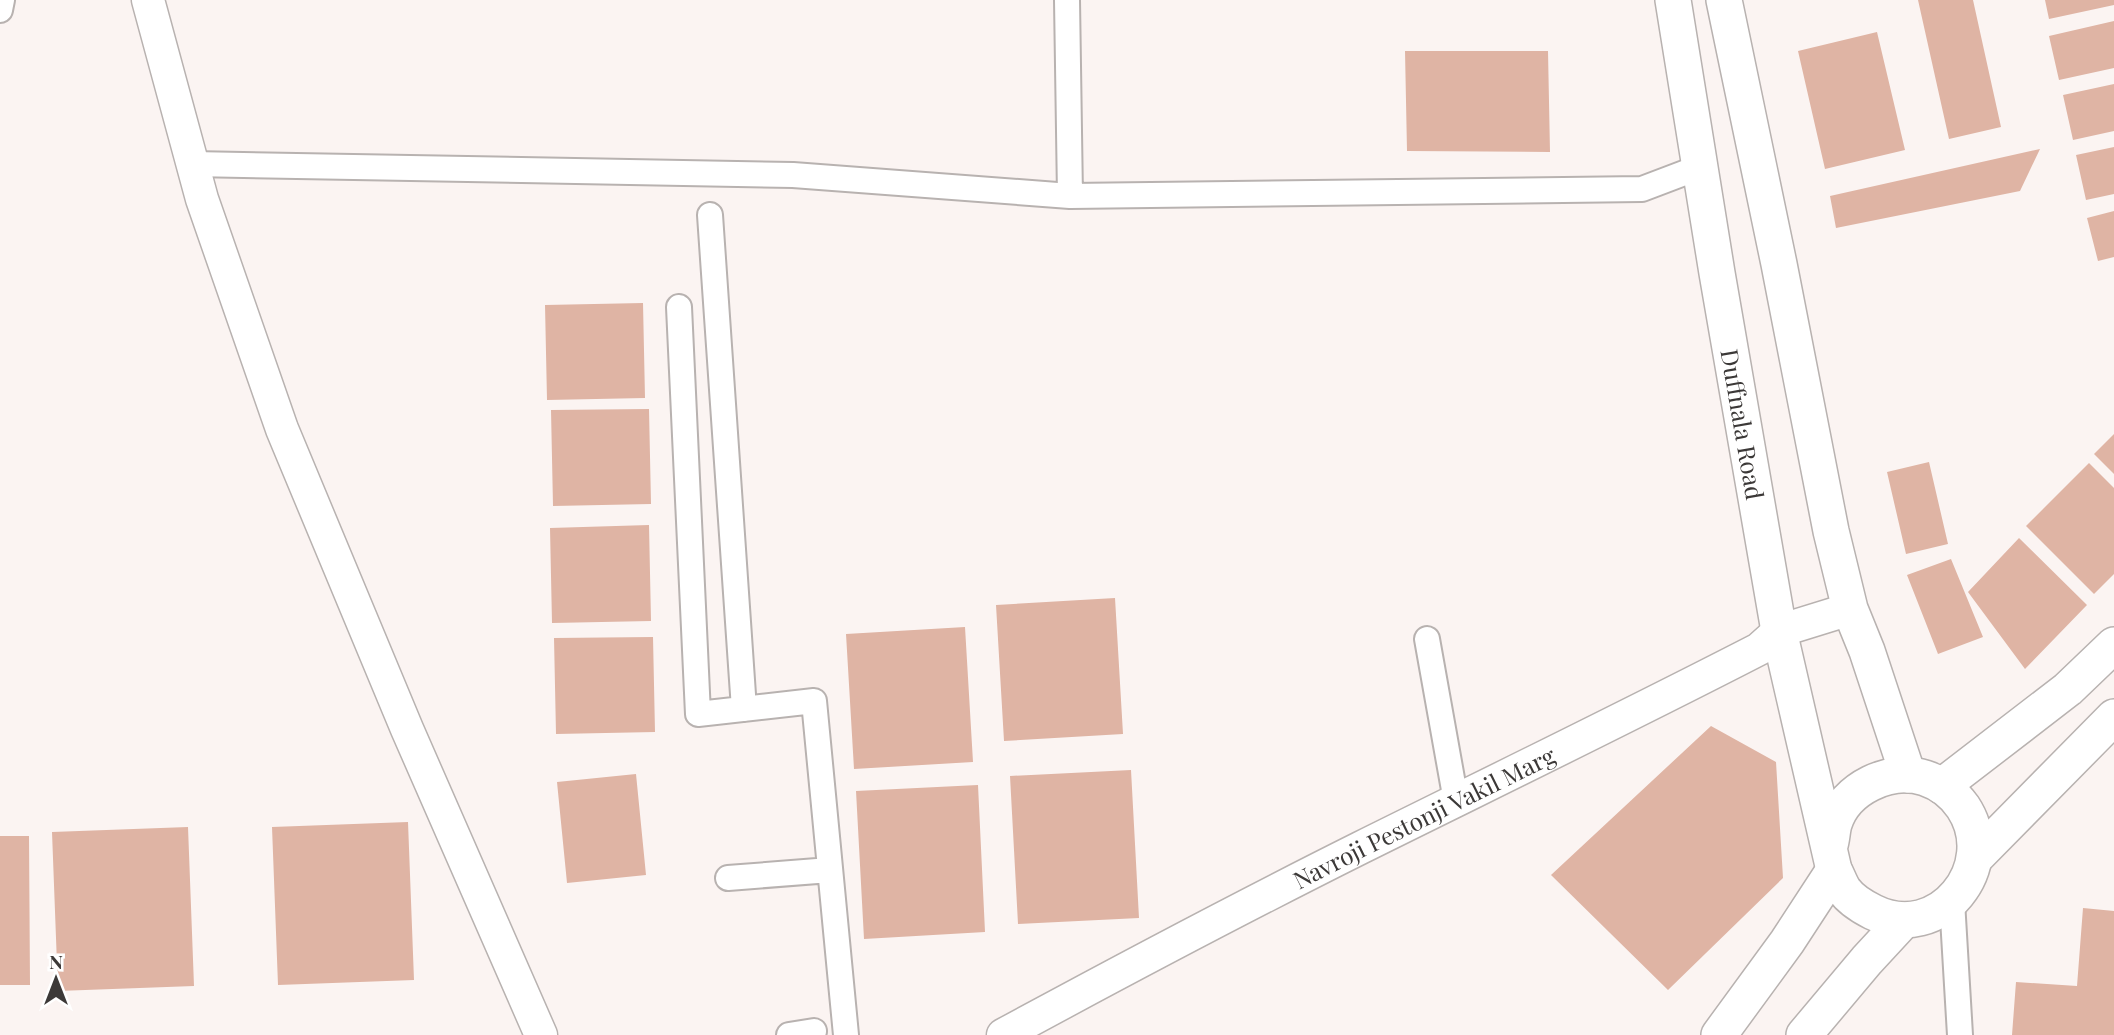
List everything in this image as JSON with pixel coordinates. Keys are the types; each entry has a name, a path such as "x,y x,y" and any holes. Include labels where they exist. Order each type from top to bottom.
{"main road":[{"name":"Duffnala Road","path":"1673,0 1779,631 1833,858"},
{"path":"1724,0 1777,250 1831,531 1850,610 1867,651 1908,775"},
{"path":"1942,786 2068,689 2114,645"},
{"path":"1975,858 2114,718"},
{"path":"1908,775 1925,778 1942,786 1958,800 1969,817 1975,837 1975,858 1968,882 1952,901 1921,918 1904,920 1882,916 1861,906 1844,890 1833,858 1835,823 1846,803 1863,787 1885,777 1908,775"},
{"path":"1720,1035 1787,942 1833,858"},
{"path":"1804,1035 1904,920"}],"street":[{"path":"0,10 2,0"},
{"path":"148,0 202,199 282,429 407,729 541,1035"},
{"path":"1068,0 1070,196"},
{"path":"192,164 780,175 1070,196 1642,189 1700,167"},
{"path":"710,215 744,709"},
{"path":"679,307 698,714 814,701 846,1035"},
{"name":"Navroji Pestonji Vakil Marg","path":"1003,1035 1143,960 1759,649 1779,631 1850,610"},
{"path":"1427,639 1456,802"},
{"path":"728,878 830,870"},
{"path":"1952,901 1960,1035"},
{"path":"789,1035 814,1031"}],"building":[{"path":"1918,0 1973,0 2001,127 1949,139"},
{"path":"2045,0 2114,0 2114,5 2049,19"},
{"path":"2114,21 2114,68 2059,80 2049,36"},
{"path":"1877,32 1905,150 1825,169 1798,51"},
{"path":"1405,51 1548,51 1550,152 1407,151"},
{"path":"2114,84 2114,131 2073,140 2063,95"},
{"path":"2114,147 2114,194 2086,200 2076,155"},
{"path":"2040,149 2020,191 1836,228 1830,196"},
{"path":"2114,211 2114,257 2098,261 2087,218"},
{"path":"643,303 645,398 547,400 545,305"},
{"path":"649,409 651,504 553,506 551,410"},
{"path":"2114,434 2114,474 2094,454"},
{"path":"1929,462 1948,544 1906,554 1887,472"},
{"path":"2089,463 2114,488 2114,574 2094,594 2026,526"},
{"path":"649,525 651,621 552,623 550,528"},
{"path":"2019,538 2087,605 2025,669 1968,592"},
{"path":"1951,559 1983,637 1938,654 1907,575"},
{"path":"1115,598 1123,734 1004,741 996,605"},
{"path":"965,627 973,762 854,769 846,634"},
{"path":"653,637 655,732 556,734 554,638"},
{"path":"1711,726 1776,762 1783,878 1668,990 1551,875"},
{"path":"1131,770 1139,918 1018,924 1010,776"},
{"path":"636,774 646,875 567,883 557,782"},
{"path":"978,785 985,932 864,939 856,791"},
{"path":"408,822 414,980 278,985 272,827"},
{"path":"188,827 194,986 58,991 52,832"},
{"path":"0,836 29,836 30,985 0,985"},
{"path":"2083,908 2114,911 2114,1035 2012,1035 2016,982 2077,986"}]}
